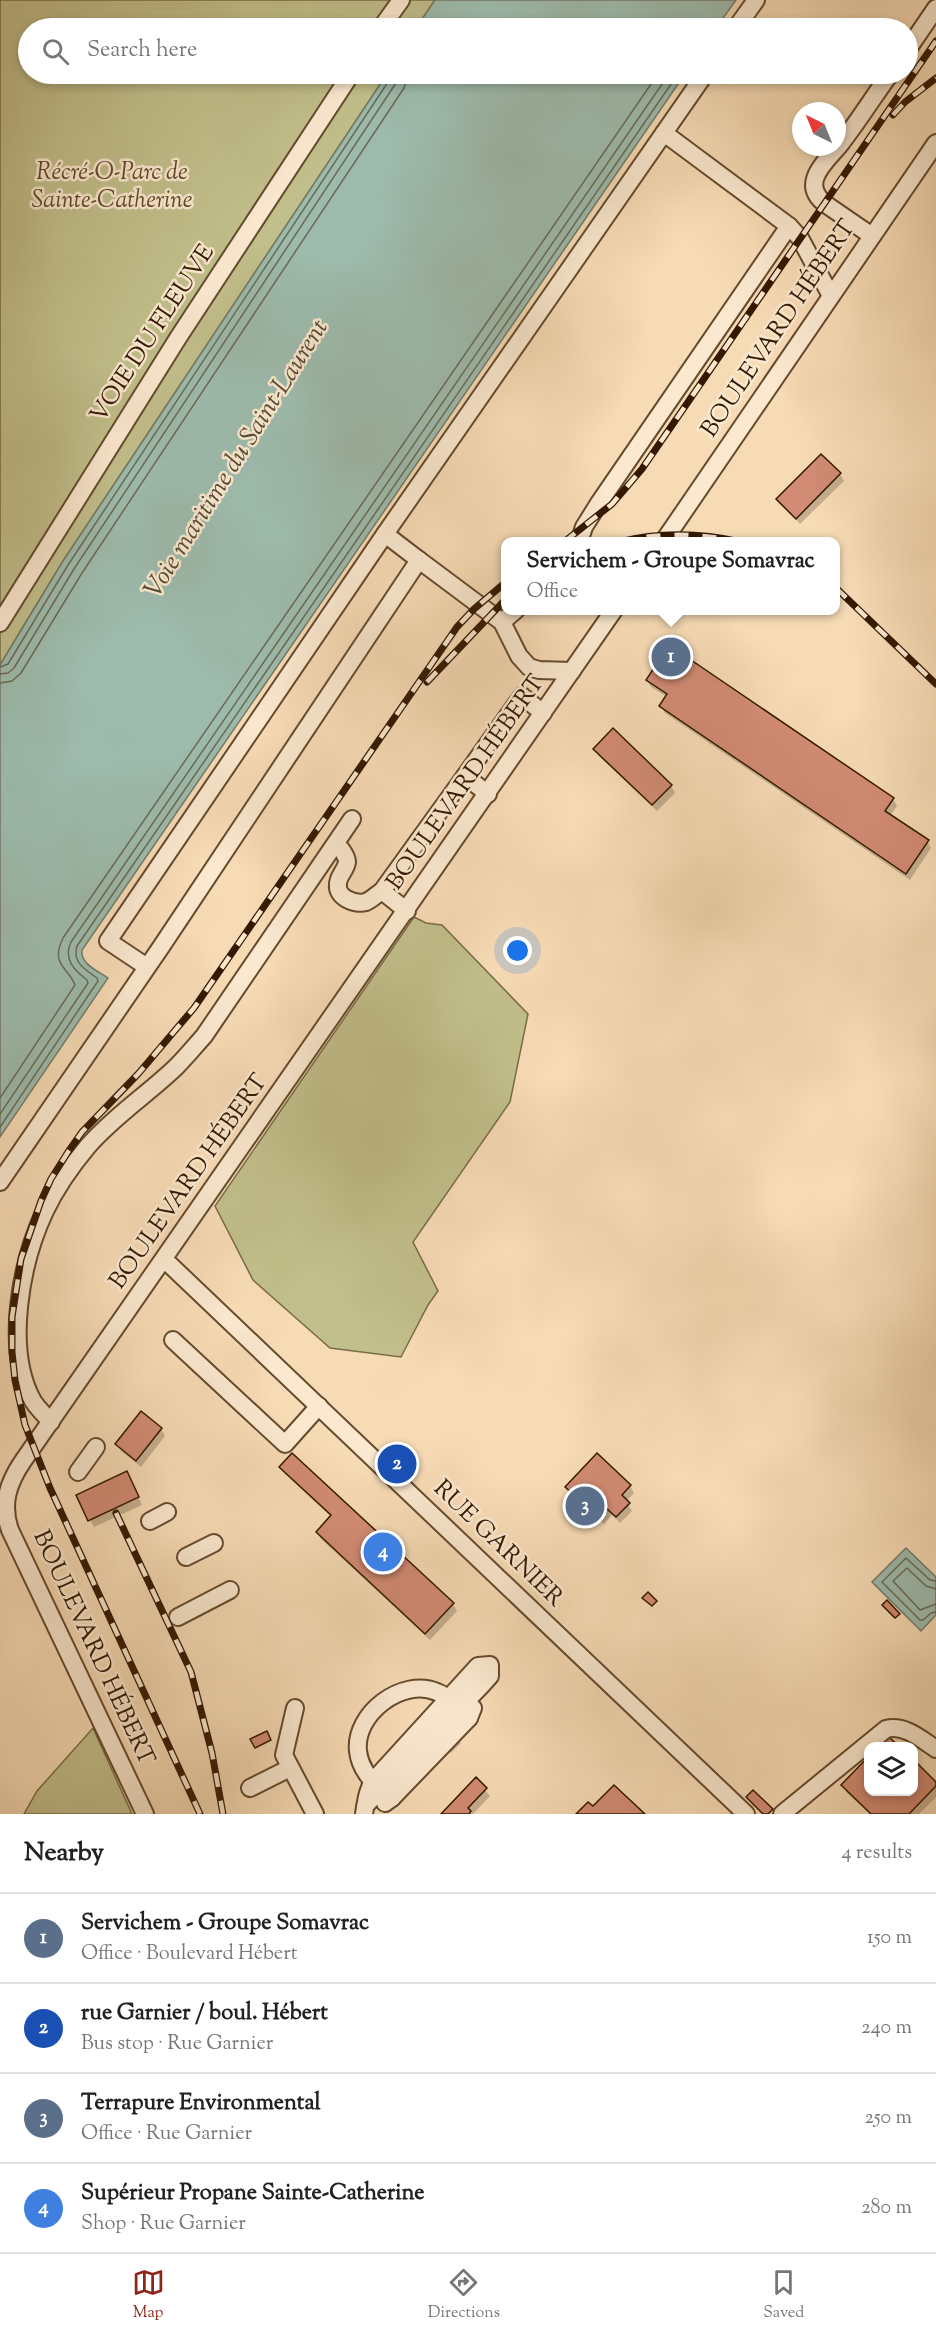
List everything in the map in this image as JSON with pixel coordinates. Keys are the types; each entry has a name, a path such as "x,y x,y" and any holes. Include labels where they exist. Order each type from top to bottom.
{"street":[{"path":"388,18 401,0"},
{"path":"743,18 756,0"},
{"path":"918,35 936,9"},
{"name":"VOIE DU FLEUVE","path":"0,623 178,338 344,84"},
{"path":"147,967 108,941 385,534 698,84"},
{"path":"872,236 824,203 814,188 814,180 883,84"},
{"path":"664,133 789,226 800,238 831,297"},
{"name":"BOULEVARD HÉBERT","path":"666,537 936,143"},
{"path":"581,537 584,527 599,503 789,226"},
{"path":"385,534 502,622 519,656 529,667 539,670 572,671"},
{"path":"0,1182 419,560"},
{"path":"502,622 510,615"},
{"name":"BOULEVARD HÉBERT","path":"145,1814 10,1530 5,1509 5,1481 15,1473 165,1260 611,615"},
{"path":"333,847 341,849 346,856 347,863 338,882 338,890 343,897 352,902 366,902 382,891 522,696 543,713"},
{"path":"465,776 488,794"},
{"path":"51,1422 38,1408 26,1384 20,1357 18,1317 32,1246 46,1210 87,1147 107,1125 176,1066 204,1036 352,819"},
{"path":"382,891 407,910"},
{"name":"RUE GARNIER","path":"165,1260 746,1814"},
{"path":"173,1340 285,1444 319,1406"},
{"path":"78,1472 96,1447"},
{"path":"150,1521 167,1512"},
{"path":"186,1557 214,1543"},
{"path":"178,1617 230,1590"},
{"path":"366,1811 382,1790 459,1708 478,1666 490,1665 490,1676 382,1790 366,1811"},
{"path":"382,1790 361,1762 358,1752 360,1731 372,1712 388,1699 415,1689 436,1691 459,1708"},
{"path":"295,1708 284,1755 315,1814"},
{"path":"782,1814 886,1729 892,1727 919,1735 936,1749"},
{"path":"250,1788 290,1768"}],"green space":[{"name":"Récré-O-Parc de Sainte-Catherine","path":"0,0 435,0 423,18 18,18 18,84 380,84 63,561 0,665"},
{"path":"414,917 426,923 442,925 528,1014 510,1102 413,1242 438,1291 428,1305 401,1357 330,1348 253,1280 215,1206"},
{"path":"93,1728 132,1814 24,1814 37,1791"}],"water":[{"path":"435,0 736,0 723,18 423,18"},
{"name":"Voie maritime du Saint-Laurent","path":"380,84 678,84 82,950 87,963 108,978 0,1137 0,665 63,561"},
{"path":"906,1548 936,1577 936,1615 921,1631 872,1582"}],"building":[{"path":"821,454 841,473 796,519 776,499"},
{"path":"669,645 894,798 885,811 929,840 906,874 659,706 667,694 646,680"},
{"path":"613,728 672,785 652,805 593,749"},
{"path":"141,1411 162,1428 136,1461 115,1444"},
{"path":"292,1453 454,1603 425,1634 316,1532 331,1515 279,1467"},
{"path":"597,1453 631,1485 622,1495 630,1503 616,1517 607,1509 599,1518 590,1509 581,1518 567,1504 575,1496 565,1487"},
{"path":"127,1471 139,1497 88,1521 76,1495"},
{"path":"648,1592 657,1601 652,1606 642,1598"},
{"path":"887,1600 900,1614 895,1618 882,1605"},
{"path":"267,1731 271,1740 255,1748 250,1739"},
{"path":"889,1737 895,1742 883,1742"},
{"path":"864,1761 864,1796 918,1796 918,1764 936,1782 936,1786 909,1814 871,1814 841,1785"},
{"path":"476,1777 487,1788 468,1808 471,1811 469,1814 441,1814"},
{"path":"614,1785 645,1814 576,1814 588,1802 593,1806"},
{"path":"753,1790 773,1809 768,1814 763,1814 746,1797"}],"railway":[{"path":"918,67 936,41"},
{"path":"893,115 905,102 936,78"},
{"path":"570,537 612,504 642,469 906,84"},
{"path":"649,537 665,535 711,537"},
{"path":"200,1814 50,1488 25,1425 15,1380 12,1352 12,1317 21,1259 51,1179 82,1132 138,1074 194,1008 457,627 501,586"},
{"path":"840,592 936,684"},
{"path":"427,682 501,604"},
{"path":"116,1513 191,1672 212,1753 223,1814"}],"place":[{"name":"Servichem - Groupe Somavrac","path":"671,657"},
{"name":"rue Garnier / boul. Hébert","path":"397,1464"},
{"name":"Terrapure Environmental","path":"585,1506"},
{"name":"Supérieur Propane Sainte-Catherine","path":"383,1552"}]}
